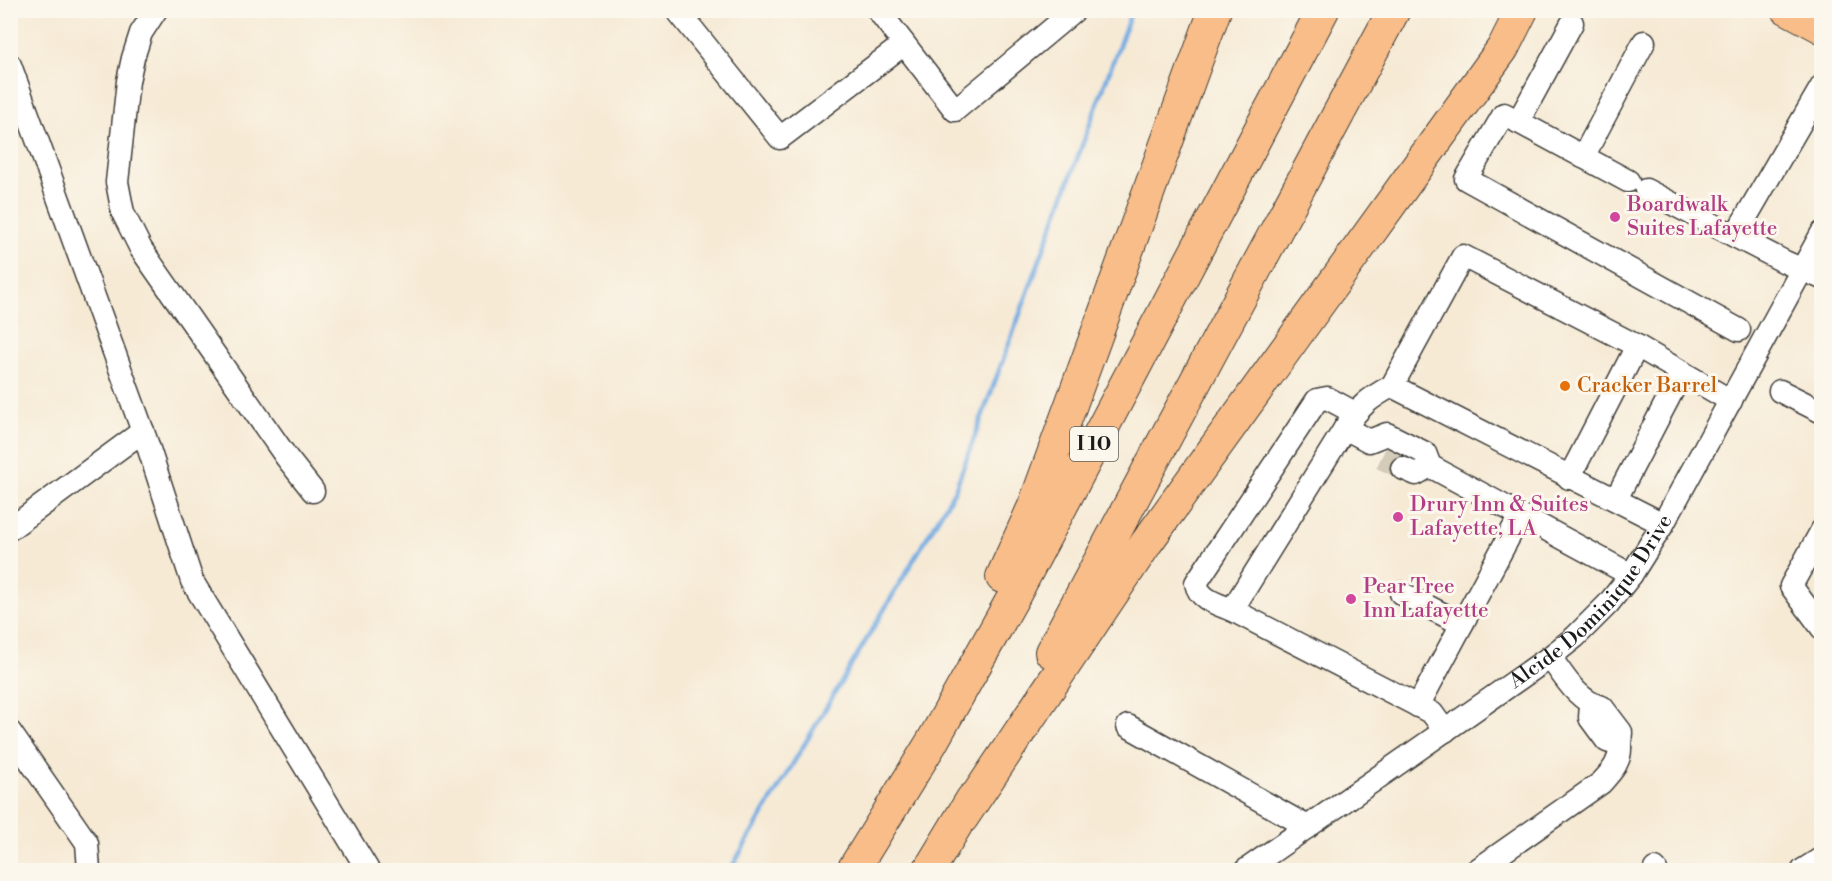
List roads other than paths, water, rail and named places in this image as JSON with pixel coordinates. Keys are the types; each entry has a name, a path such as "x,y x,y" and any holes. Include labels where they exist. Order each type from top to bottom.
{"highway":[{"path":"887,813 989,606 1034,506 1215,10"},
{"name":"I 10","path":"853,870 932,742 1014,596 1323,10"},
{"name":"I 10","path":"930,870 962,818 1394,10"},
{"path":"1503,48 1522,10"},
{"path":"962,818 1147,542 1503,48 1533,10"}],"main road":[{"path":"1785,10 1821,30"}],"street":[{"path":"156,10 141,33 128,81 117,182 123,213 141,249 313,492"},
{"path":"677,10 780,138 904,44"},
{"path":"878,10 955,110 1075,10"},
{"path":"1518,122 1572,23"},
{"path":"1583,157 1644,42"},
{"path":"10,65 143,431 192,581 368,870"},
{"path":"1735,236 1821,86"},
{"path":"1739,330 1466,179 1504,114 1637,186 1785,262 1812,273"},
{"name":"Alcide Dominique Drive","path":"1246,870 1550,657 1575,637 1608,604 1631,575 1663,524 1731,400 1812,273 1821,233"},
{"path":"1232,610 1350,420 1371,397 1392,386 1463,256 1637,346 1731,400"},
{"path":"1569,478 1637,346"},
{"path":"1616,499 1682,372"},
{"path":"1392,386 1663,524"},
{"path":"1780,391 1821,412"},
{"path":"1445,731 1432,713 1202,596 1197,589 1196,583 1317,400 1327,398 1375,449 1387,434 1425,453 1430,466 1631,575"},
{"path":"10,529 143,431"},
{"path":"1402,468 1416,474 1430,466"},
{"path":"1418,705 1520,516"},
{"path":"1821,530 1791,586 1821,628"},
{"path":"1401,593 1462,624"},
{"path":"1477,870 1601,783 1616,765 1621,754 1621,732 1617,726 1602,707 1591,704 1577,692 1550,657"},
{"path":"1128,726 1308,827"},
{"path":"10,732 87,843 89,870"},
{"path":"1803,870 1821,858"}],"waterway":[{"path":"730,870 955,490 1132,10"}],"tunnel":[{"path":"1381,458 1402,468"}],"place":[{"name":"Boardwalk Suites Lafayette","path":"1615,217"},
{"name":"Cracker Barrel","path":"1565,386"},
{"name":"Drury Inn & Suites Lafayette, LA","path":"1398,517"},
{"name":"Pear Tree Inn Lafayette","path":"1351,599"}]}
